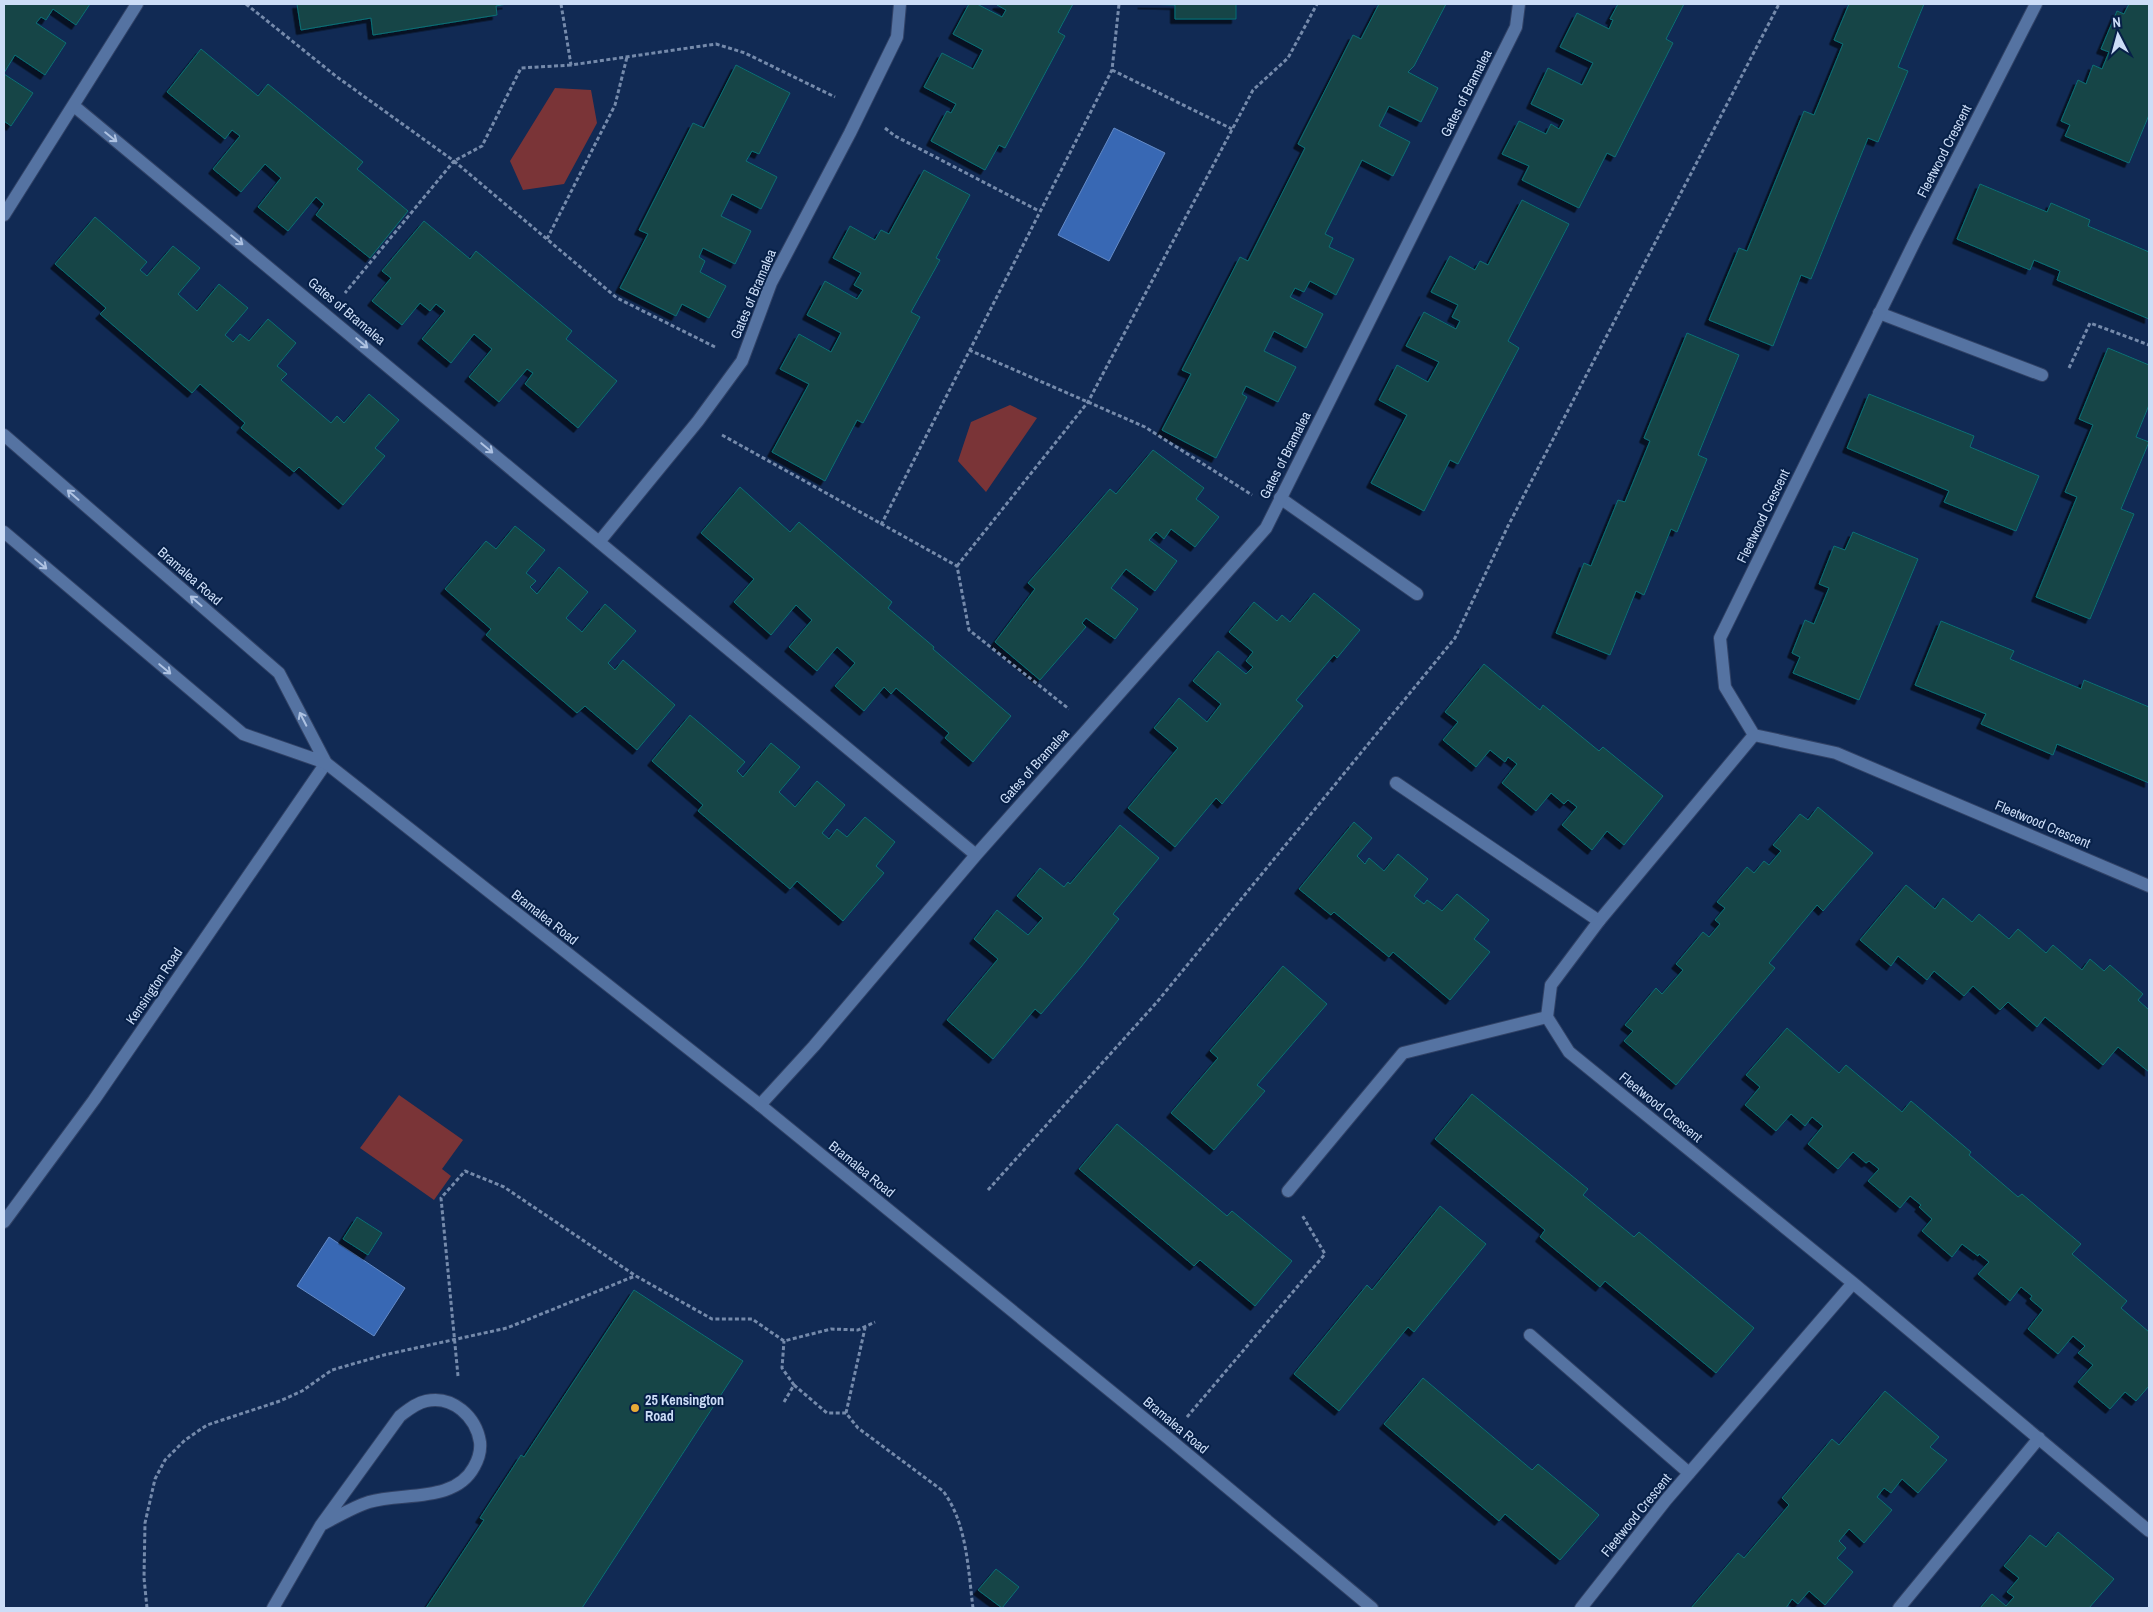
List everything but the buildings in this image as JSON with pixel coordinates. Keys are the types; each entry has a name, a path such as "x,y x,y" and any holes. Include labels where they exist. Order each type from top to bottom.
{"street":[{"path":"4,215 137,4"},
{"name":"Gates of Bramalea","path":"599,542 698,421 742,361 771,283 898,36 900,4"},
{"name":"Gates of Bramalea","path":"760,1106 814,1046 976,854 1266,528 1516,27 1519,4"},
{"name":"Fleetwood Crescent","path":"2036,4 1879,313 1720,638 1725,687 1754,735 1836,753 2149,886"},
{"name":"Gates of Bramalea","path":"74,106 976,854"},
{"path":"1879,313 2042,375"},
{"name":"Bramalea Road","path":"4,435 279,673 326,763"},
{"path":"1277,504 1417,594"},
{"name":"Bramalea Road","path":"4,532 243,734 326,763 760,1106 1168,1438 1372,1608"},
{"path":"1288,1191 1403,1052 1547,1016 1551,985 1599,921 1754,735"},
{"name":"Kensington Road","path":"4,1222 94,1100 326,763"},
{"path":"1396,783 1599,921"},
{"name":"Fleetwood Crescent","path":"1547,1016 1569,1052 1853,1283 2149,1531"},
{"name":"Fleetwood Crescent","path":"1581,1608 1688,1473 1853,1283"},
{"path":"1530,1335 1688,1473"},
{"path":"273,1608 322,1525 400,1416 412,1407 426,1401 442,1401 457,1406 469,1415 477,1429 480,1444 478,1460 471,1473 459,1484 446,1490 369,1502 322,1525"},
{"path":"1899,1608 2039,1438"}],"path":[{"path":"246,4 337,77 454,161 618,298 742,361"},
{"path":"561,4 571,65"},
{"path":"881,525 1112,70 1119,4"},
{"path":"1090,726 969,630 957,566 1088,402 1253,90 1288,58 1317,4"},
{"path":"327,314 454,161 482,146 521,68 571,65 716,44 745,53 861,110 895,136 1040,211"},
{"path":"547,239 615,105 628,56"},
{"path":"1112,70 1232,130"},
{"path":"2042,375 2064,380 2090,322 2149,345"},
{"path":"969,350 1145,427 1277,504"},
{"path":"698,421 957,566"},
{"path":"457,1406 458,1372 440,1198 465,1171 504,1187 636,1276 712,1319 752,1319 784,1341 831,1329 858,1330 874,1322"},
{"path":"1168,1438 1325,1254 1288,1191"},
{"path":"147,1608 144,1578 145,1523 155,1479 165,1460 185,1440 207,1425 280,1401 302,1391 332,1370 384,1354 507,1328 636,1276"},
{"path":"846,1413 865,1327"},
{"path":"784,1341 782,1368 794,1384 827,1413 846,1413"},
{"path":"784,1402 794,1384"},
{"path":"846,1413 858,1428 943,1491 953,1504 965,1546 974,1608"}],"shaded area":[{"path":"555,88 591,90 597,123 564,184 523,190 510,161"},
{"path":"1010,405 1037,418 986,492 958,461 971,422"},
{"path":"399,1095 463,1140 442,1169 451,1176 434,1200 360,1148"}],"water":[{"path":"1114,128 1165,153 1109,261 1058,235"},
{"path":"329,1237 405,1288 374,1336 297,1286"}],"place":[{"name":"25 Kensington Road","path":"635,1408"}]}
